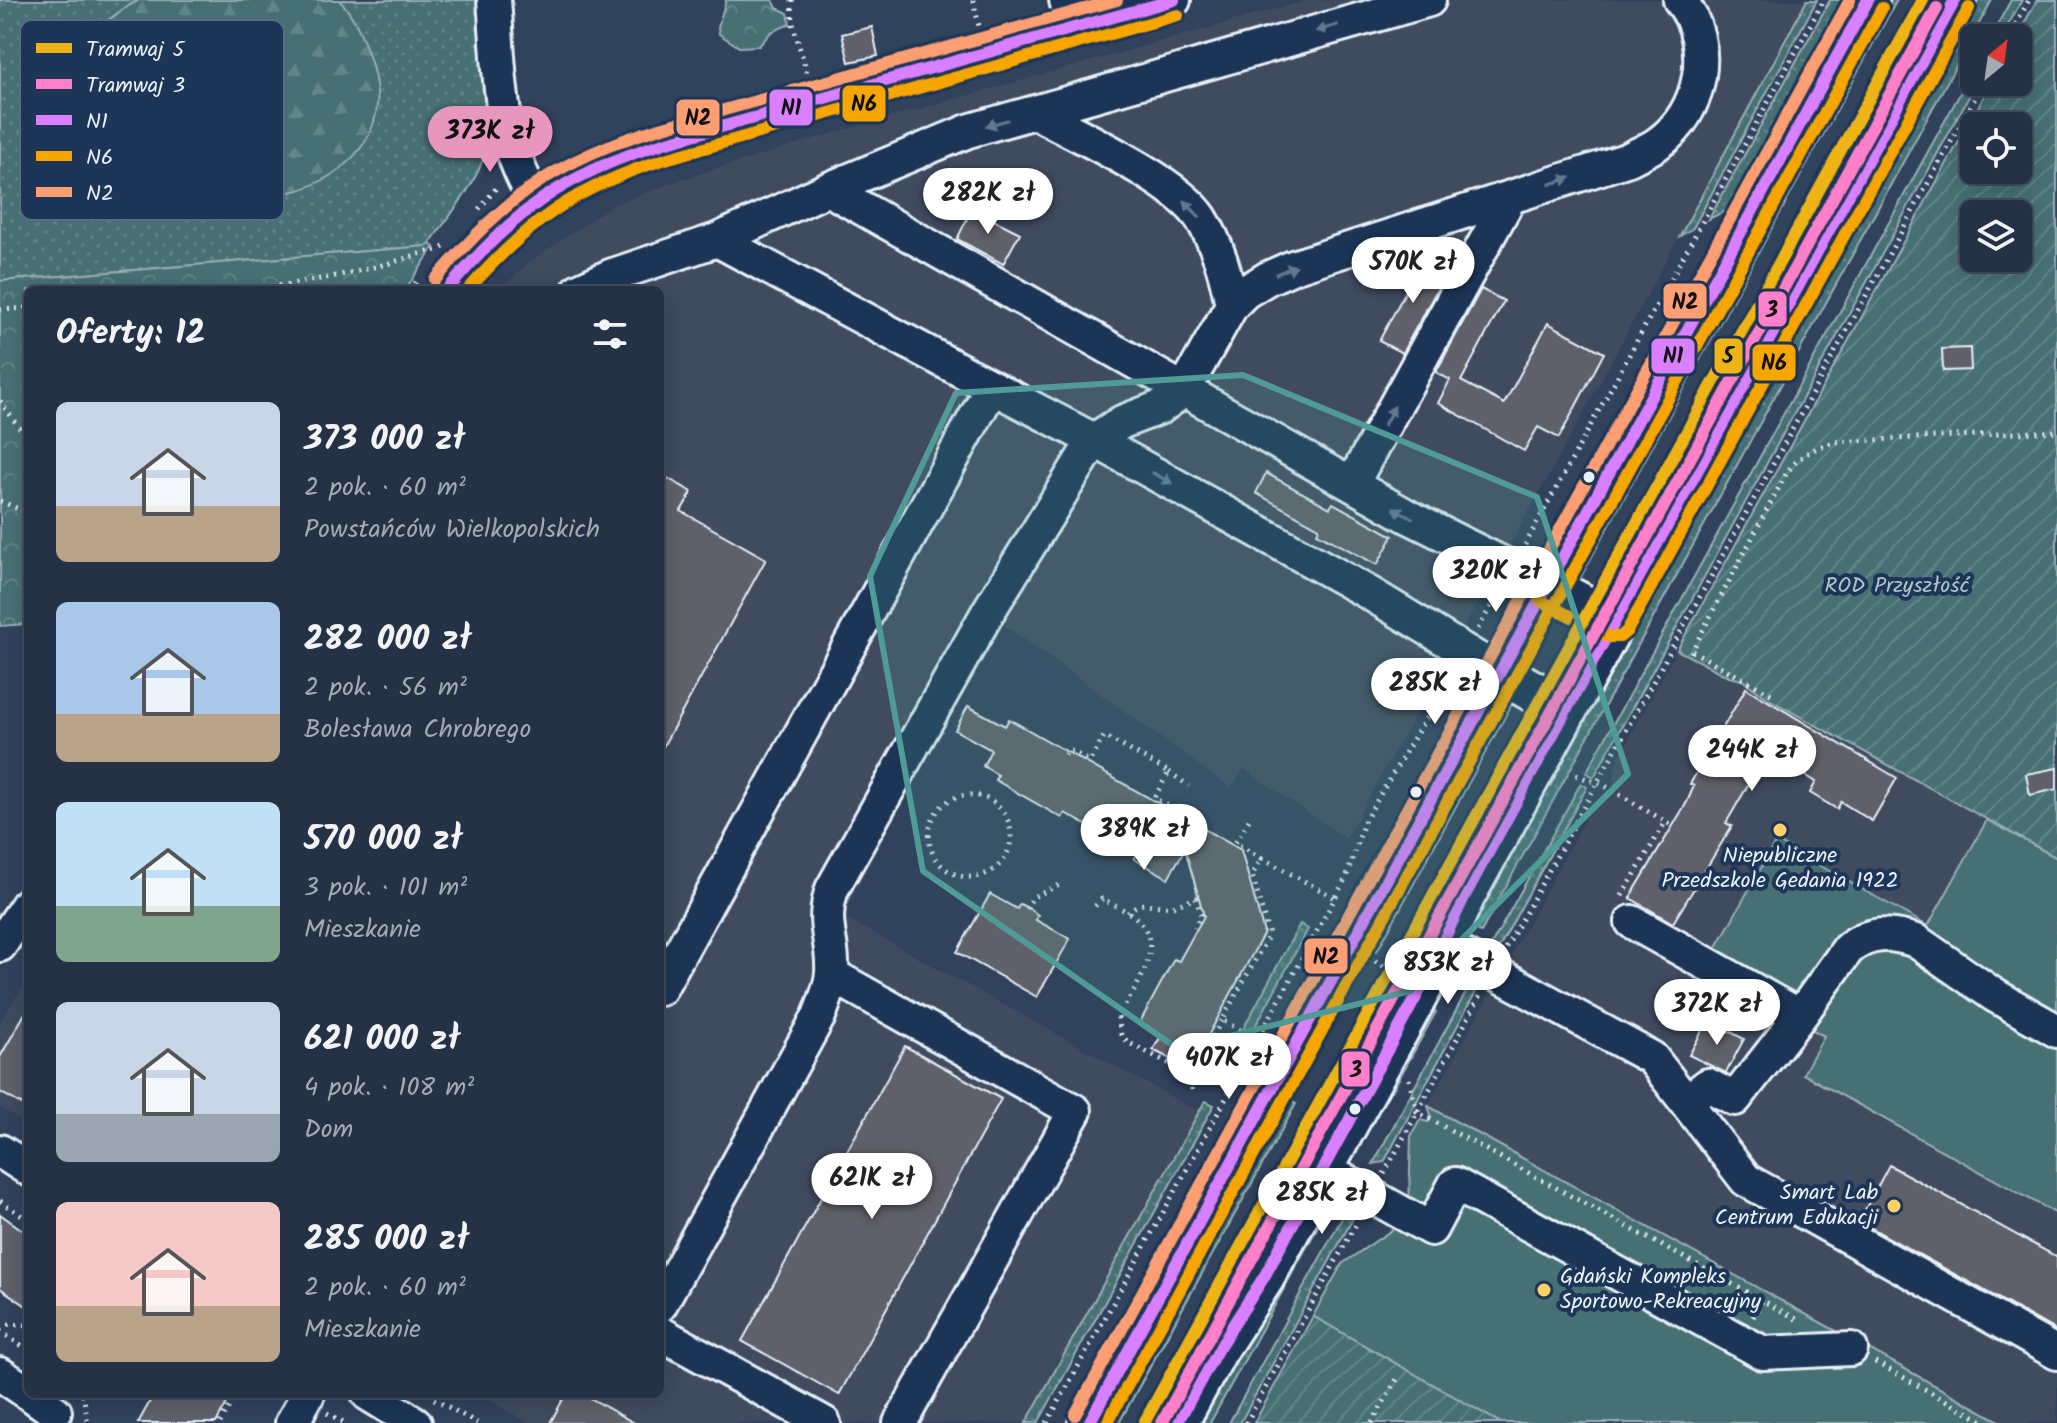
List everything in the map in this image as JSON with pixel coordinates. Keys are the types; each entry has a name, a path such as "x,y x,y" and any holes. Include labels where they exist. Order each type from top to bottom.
{"main road":[{"path":"1089,1423 1334,938 1501,673 1868,0"},
{"path":"1177,1423 1217,1350 1264,1277 1444,945 1465,895 1955,0"},
{"path":"1548,586 1614,622"},
{"path":"1501,673 1566,710"}],"street":[{"path":"494,0 508,137 520,173 536,200"},
{"path":"451,286 499,233 536,200 575,177 626,156 836,94 1070,14 1174,0"},
{"path":"588,286 717,240 828,189 968,131 1429,0"},
{"path":"664,1298 819,1016 832,975 832,951 826,918 832,889 988,612 1094,440 1122,422 1161,407 1184,390 1232,305 1245,292 1268,278 1293,267 1629,159 1658,143 1680,122 1693,98 1701,69 1699,38 1680,0"},
{"path":"1035,112 1151,176 1176,193 1199,215 1214,242 1232,305"},
{"path":"828,189 1409,517 1548,586"},
{"path":"1352,484 1510,197"},
{"path":"717,240 1094,440 1467,650 1501,673"},
{"path":"664,982 992,387"},
{"path":"0,945 24,910"},
{"path":"1632,922 1800,1016"},
{"path":"1686,1102 1708,1085 1735,1099 1841,959 1857,942 1878,934 1916,941 1994,995 2057,1031"},
{"path":"1444,945 1652,1058 1746,1180 2057,1353"},
{"path":"832,975 1075,1111 900,1423"},
{"path":"0,1151 24,1166"},
{"path":"1322,1168 1431,1229 1455,1184 1763,1353 1851,1349"},
{"path":"664,1335 824,1423"},
{"path":"0,1374 24,1390"},
{"path":"292,1423 306,1398"},
{"path":"374,1398 415,1423"}],"path":[{"path":"792,0 793,24 809,81"},
{"path":"973,0 979,28"},
{"path":"1047,1423 1258,1040 1334,938 1335,899 1347,876 1364,822 1467,650 1824,0"},
{"path":"2016,24 2029,0"},
{"path":"1246,1423 1976,96"},
{"path":"278,286 395,263 442,249 452,238"},
{"path":"0,310 24,308"},
{"path":"0,401 24,434"},
{"path":"1771,694 1692,651 1796,459 1811,449 1834,442 2057,431"},
{"path":"0,501 24,511"},
{"path":"1065,755 1069,750 1090,761 1104,736 1189,786"},
{"path":"1168,814 1172,808 1154,798 1169,772"},
{"path":"1576,775 1597,783 1673,826"},
{"path":"967,794 977,794 995,802 1010,826 1007,854 994,869 977,876 949,872 931,850 928,831 935,813 949,800 967,794"},
{"path":"1249,820 1235,843 1335,899"},
{"path":"1632,922 1630,906 1620,900 1666,821"},
{"path":"1192,1090 1192,1075 1269,935 1252,875 1262,858"},
{"path":"1026,909 1033,897 1059,885"},
{"path":"1128,913 1133,906 1141,903 1174,906 1196,898 1201,915 1194,928"},
{"path":"1095,906 1102,899 1128,913 1141,924 1147,935 1148,965 1118,1017 1121,1035 1129,1043 1192,1075"},
{"path":"1334,938 1421,988"},
{"path":"1222,1020 1258,1040"},
{"path":"1409,1079 1417,1112 1755,1297"},
{"path":"0,1201 24,1217"},
{"path":"0,1324 24,1325"},
{"path":"0,1331 24,1347"},
{"path":"1372,1423 1397,1379"},
{"path":"220,1423 234,1398"},
{"path":"433,1398 477,1423"}],"highlighted area":[{"path":"1243,375 1537,497 1628,774 1410,991 1178,1049 923,871 870,576 956,393"}],"shaded area":[{"path":"1308,0 1807,0 1571,436 1346,839 1244,769 1231,788 1001,623 982,655 842,916 1199,1112 1026,1423 529,1423 485,1398 664,1398 664,286 504,286 528,263 612,205 682,179 834,133"},
{"path":"1677,650 1729,677 1742,680 1770,700 1987,820 1929,927 1824,1037 1803,1073 2057,1214 2057,1423 2003,1423 1428,1106 1490,992 1514,997 1507,962 1593,804 1613,790 1615,764"},
{"path":"24,985 24,1123 0,1107 0,1022"}],"green space":[{"path":"0,0 478,0 489,136 486,152 465,194 428,246 0,281"},
{"path":"139,0 339,0 361,35 372,66 377,95 373,127 359,151 337,171 312,185 284,193 284,20 110,20"},
{"path":"726,0 773,0 777,8 788,13 790,24 771,32 759,46 739,47 719,34"},
{"path":"1807,0 1817,0 1693,228 1680,236"},
{"path":"1830,0 1852,0 1735,206 1709,219"},
{"path":"1885,0 1897,0 1578,582 1575,574"},
{"path":"1929,0 1939,0 1611,590 1605,592"},
{"path":"1972,0 1992,0 1979,24 1960,24 1960,58 1481,932 1476,929 1473,916"},
{"path":"2011,0 2022,0 2009,24 1998,24"},
{"name":"ROD Przyszłość","path":"2037,0 2057,0 2057,858 1770,700 1742,680 1729,677 1677,650 1960,140 1960,184 2032,184 2032,112 1975,112 1984,96 2032,96 2032,24 2024,24"},
{"path":"1960,93 1960,96 1969,96 1594,777 1586,773"},
{"path":"430,244 434,247 408,286 24,286 24,624 0,626 0,281"},
{"path":"1506,700 1514,700 1377,951 1367,946"},
{"path":"1531,728 1532,733 1420,974 1402,964"},
{"path":"1581,783 1587,787 1496,953 1490,947"},
{"path":"1987,820 2057,858 2057,1214 1803,1074 1824,1036 1704,970 1776,841 1928,926"},
{"path":"1300,924 1308,929 1244,1047 1236,1042"},
{"path":"1472,981 1480,984 1384,1162 1373,1164"},
{"path":"1421,1004 1436,1012 1392,1091 1387,1088"},
{"path":"1285,1098 1296,1104 1119,1423 1106,1423"},
{"path":"1205,1101 1214,1105 1038,1423 1026,1423"},
{"name":"Gdański Kompleks Sportowo-Rekreacyjny","path":"1428,1106 2003,1423 1501,1423 1313,1316 1342,1264 1399,1225 1409,1205 1411,1136 1420,1120 1428,1122 1431,1115"},
{"path":"1319,1118 1326,1121 1311,1147 1293,1203 1160,1423 1151,1423"},
{"path":"1336,1194 1210,1423 1193,1423 1323,1197"},
{"path":"1352,1200 1361,1204 1240,1423 1229,1423"},
{"path":"1313,1316 1501,1423 1254,1423"}],"building":[{"path":"872,27 878,56 849,62 842,34"},
{"path":"972,209 1020,233 1003,264 957,239"},
{"path":"1424,257 1448,270 1402,353 1379,341"},
{"path":"1481,289 1504,301 1461,381 1504,404 1548,323 1604,353 1559,438 1538,427 1524,451 1438,403 1450,380 1436,372"},
{"path":"1970,348 1971,370 1943,371 1942,349"},
{"path":"1266,473 1330,508 1333,503 1393,536 1377,565 1317,533 1319,528 1256,493"},
{"path":"664,476 692,492 681,511 766,559 664,745"},
{"name":"Niepubliczne Przedszkole Gedania 1922","path":"1746,688 1897,778 1872,821 1841,802 1837,809 1810,793 1816,782 1768,751 1726,823 1732,826 1673,923 1630,898 1687,802 1694,786 1690,784"},
{"path":"968,706 1005,726 1009,719 1241,850 1264,933 1197,1056 1192,1053 1184,1066 1153,1050 1161,1036 1139,1024 1174,959 1179,961 1204,916 1185,849 1168,878 1134,859 1137,854 1065,813 1062,818 995,780 998,775 983,766 991,750 955,730"},
{"path":"2057,768 2057,789 2030,795 2026,774"},
{"path":"990,894 1017,909 1020,904 1030,909 1038,915 1036,920 1070,939 1037,997 957,952"},
{"path":"24,1015 24,1106 0,1092 0,1057"},
{"path":"1708,1020 1744,1039 1726,1073 1689,1055"},
{"path":"905,1046 1001,1099 839,1395 742,1341"},
{"path":"1889,1165 2057,1257 2057,1331 1859,1221"},
{"path":"0,1214 24,1231 24,1304 0,1288"},
{"path":"152,1398 230,1398 216,1423 138,1423"},
{"path":"564,1398 590,1398 634,1423 550,1423"}],"tram line":[{"name":"5","path":"1144,1423 1923,0"},
{"name":"3","path":"1162,1423 1937,8"}],"transit line":[{"name":"N2","path":"435,280 485,226 535,185 561,168 623,140 1117,0"},
{"name":"N1","path":"451,286 496,238 543,198 569,182 628,155 1174,0"},
{"name":"N2","path":"1075,1415 1850,0"},
{"name":"N1","path":"1089,1423 1868,0"},
{"name":"N1","path":"1177,1423 1217,1350 1264,1277 1421,988 1465,895 1955,0"},
{"name":"N6","path":"1107,1423 1882,8"},
{"name":"N6","path":"1540,600 1609,637 1620,637 1627,631 1969,8"},
{"name":"N6","path":"472,286 535,224 608,180 669,158 1178,15"}],"place":[{"name":"Niepubliczne Przedszkole Gedania 1922","path":"1780,830"},
{"name":"Smart Lab Centrum Edukacji","path":"1894,1206"},
{"name":"Gdański Kompleks Sportowo-Rekreacyjny","path":"1544,1290"}]}
